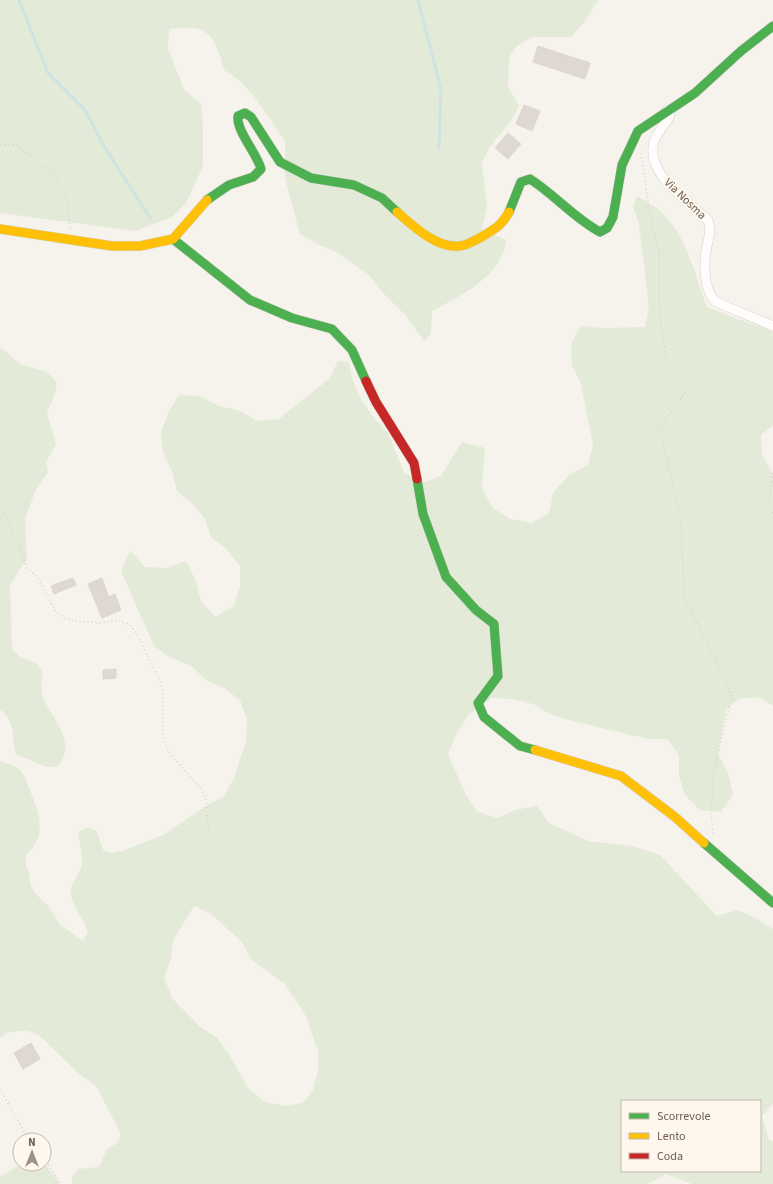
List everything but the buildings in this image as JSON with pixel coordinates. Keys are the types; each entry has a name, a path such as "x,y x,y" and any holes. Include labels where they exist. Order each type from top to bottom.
{"street":[{"path":"0,229 22,231 112,246 140,246 173,239 201,205 217,192 229,185 253,177 261,169 258,158 237,123 238,116 247,114 251,117 280,162 310,178 354,185 382,198 413,226 441,243 460,246 476,240 502,224 512,207 521,182 530,179 543,186 590,227 600,232 607,228 613,217 622,165 638,131 694,93 741,51 773,26"},
{"name":"Via Nosma","path":"667,110 670,114 669,118 655,140 653,150 655,163 660,176 708,220 710,231 705,266 707,285 712,298 716,302 773,326"},
{"path":"173,239 250,300 292,318 332,329 352,350 376,402 399,436 414,463 423,514 446,577 476,610 494,624 498,676 478,702 484,717 520,746 621,776 675,817 773,903"}],"path":[{"path":"0,145 17,145 54,175 66,196 72,240"},
{"path":"641,148 650,215 659,252 659,311 666,363 692,382 660,429 681,520 684,597 732,696 714,769 711,812 713,836"},
{"path":"773,473 769,502 773,516"},
{"path":"0,510 7,517 28,568 38,578 56,612 65,618 75,621 101,623 115,620 129,624 137,634 160,681 163,693 163,733 166,746 171,755 202,790 206,799 209,836"},
{"path":"0,1088 25,1132"},
{"path":"52,1170 62,1184"}],"green space":[{"path":"0,0 598,0 584,22 571,37 532,37 517,46 509,57 508,87 519,106 510,122 489,148 482,163 487,206 482,229 506,240 503,253 497,264 488,275 467,291 432,311 431,334 424,341 406,316 381,291 369,275 336,252 317,244 300,234 285,178 285,141 254,96 240,81 224,70 221,58 213,40 208,34 201,30 193,28 169,29 168,49 184,89 201,104 203,124 203,166 186,203 172,217 135,231 0,213"},
{"path":"637,196 658,209 670,221 677,232 689,256 707,307 773,331 773,425 761,435 762,455 773,474 773,706 758,697 738,699 726,710 718,754 728,773 733,794 721,812 700,810 685,795 679,776 679,755 667,739 648,739 568,720 550,714 533,704 513,699 492,698 468,715 457,733 448,754 465,793 476,811 497,818 515,810 537,806 549,823 588,841 632,846 660,855 717,916 738,910 773,929 773,1104 762,1116 769,1140 773,1141 773,1184 692,1184 666,1174 648,1184 72,1184 72,1177 78,1169 99,1167 107,1149 117,1143 121,1134 96,1086 78,1073 39,1035 28,1031 18,1031 7,1033 0,1038 0,761 13,765 20,770 26,781 39,818 40,826 37,841 26,855 26,865 30,884 35,893 49,907 59,924 83,941 88,932 71,895 73,883 80,871 82,863 78,832 88,827 97,831 103,850 112,853 122,851 163,835 206,806 224,796 234,778 246,741 247,720 240,700 224,688 206,680 190,665 171,658 154,646 121,571 130,551 145,567 166,568 186,561 195,579 201,601 215,617 234,606 240,586 240,566 226,549 211,537 205,519 192,503 177,491 172,471 163,453 161,433 168,413 179,395 200,396 219,406 240,411 257,421 279,419 329,379 338,361 349,362 353,382 362,401 374,418 388,433 404,472 421,483 441,476 462,442 485,448 482,489 493,508 510,519 532,523 549,513 553,493 568,476 588,465 593,445 581,384 572,365 571,344 581,326 601,328 645,327 649,306 639,225 633,206","holes":["194,906 211,914 242,942 252,960 284,983 306,1016 318,1051 318,1071 313,1090 303,1103 284,1106 263,1101 248,1088 229,1054 217,1038 199,1026 172,998 164,978 171,959 173,940"]},
{"path":"0,348 23,365 42,370 49,374 57,383 55,394 47,413 56,444 46,462 48,472 36,489 25,519 27,560 10,585 12,649 19,656 37,664 43,673 41,692 61,730 64,739 65,748 63,757 57,767 46,767 16,754 9,718 0,710"},
{"path":"12,1170 12,1172 51,1172 60,1184 0,1184 0,1177"}],"waterway":[{"path":"19,0 48,73 85,110 104,146 150,218"},
{"path":"418,0 441,89 439,148"}],"traffic: fast":[{"path":"509,212 521,182 530,179 600,232 607,228 613,217 622,165 638,131 695,93 741,51 773,26"},
{"path":"207,200 229,185 253,177 261,169 243,135 238,122 238,116 245,113 251,117 280,162 311,178 354,185 382,198 397,212"},
{"path":"173,239 250,300 292,318 332,329 352,350 366,381"},
{"path":"417,479 423,514 446,577 476,610 494,624 498,676 478,703 484,717 520,746 535,750"},
{"path":"704,843 773,903"}],"traffic: slow":[{"path":"0,229 112,246 140,246 173,239 207,200"},
{"path":"397,212 418,230 434,240 451,246 466,245 483,236 501,223 509,212"},
{"path":"535,750 621,776 675,817 704,843"}],"traffic: jam":[{"path":"366,381 376,402 414,463 417,479"}]}
